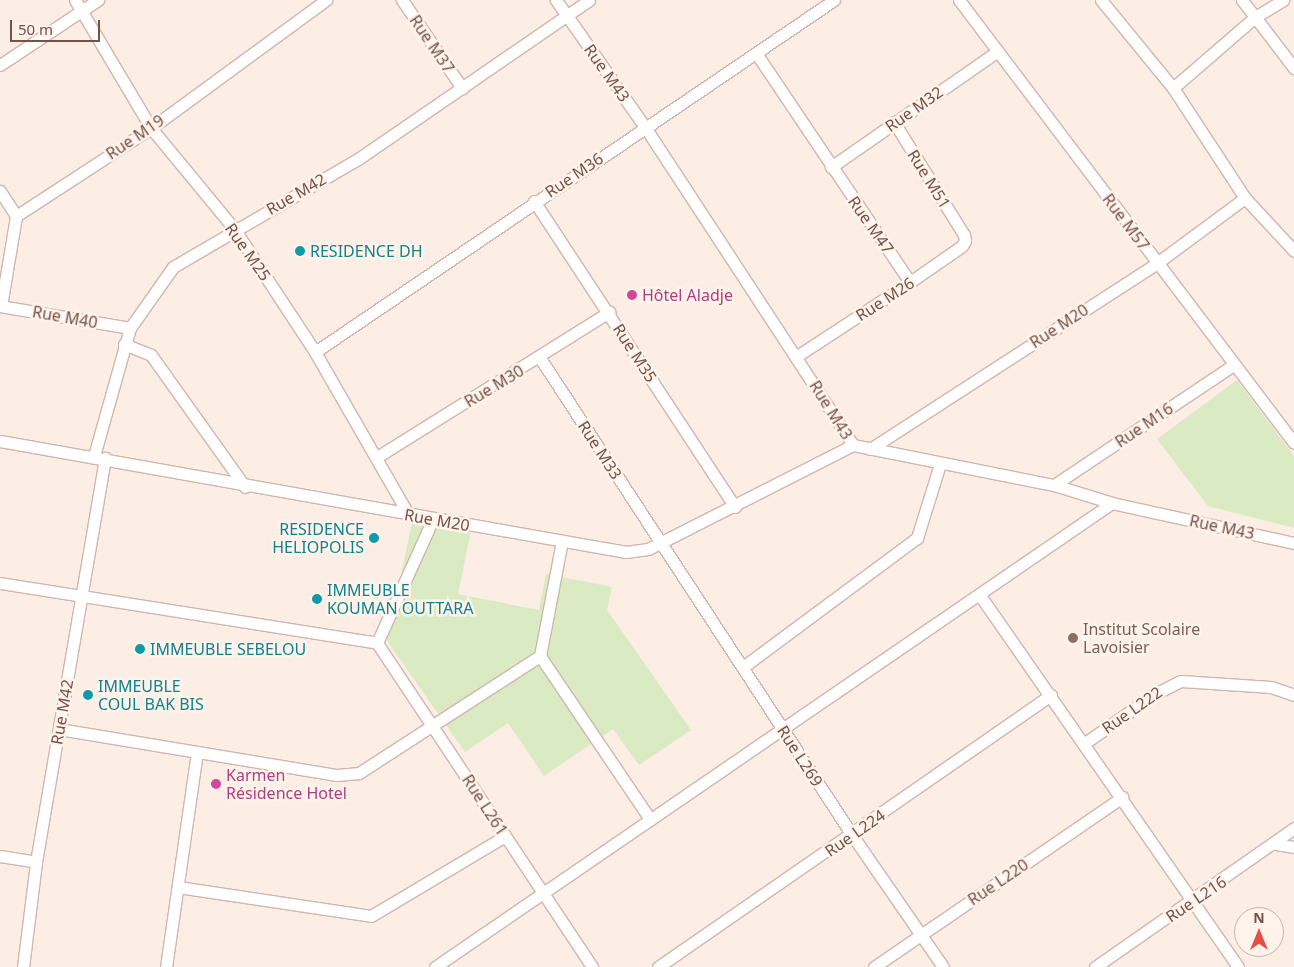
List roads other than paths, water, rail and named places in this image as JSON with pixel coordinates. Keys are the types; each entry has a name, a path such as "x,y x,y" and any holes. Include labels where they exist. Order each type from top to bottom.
{"street":[{"name":"Rue M25","path":"75,0 151,128 235,230 315,352 408,514"},
{"path":"0,65 98,0"},
{"name":"Rue M19","path":"16,216 151,128 326,0"},
{"name":"Rue M37","path":"402,0 462,88"},
{"name":"Rue M43","path":"556,0 645,127 797,356 853,445 940,464 1054,485 1112,503 1294,543"},
{"name":"Rue M42","path":"23,967 36,862 82,597 100,457 124,344 130,328 173,267 358,159 588,0"},
{"name":"Rue M36","path":"315,352 534,201 834,0"},
{"name":"Rue M57","path":"959,0 1233,365 1294,443"},
{"path":"1101,0 1173,88 1245,198 1294,251"},
{"path":"1242,0 1294,68"},
{"path":"1173,88 1255,17 1283,0"},
{"name":"Rue M32","path":"831,167 998,51"},
{"name":"Rue M47","path":"756,53 910,282"},
{"name":"Rue M51","path":"894,122 964,235"},
{"path":"0,191 16,216 0,306"},
{"name":"Rue M20","path":"870,449 1157,263 1245,198"},
{"name":"Rue M35","path":"534,201 609,312 734,507"},
{"name":"Rue M26","path":"797,356 962,246 964,235"},
{"name":"Rue M40","path":"0,306 130,328"},
{"name":"Rue M30","path":"377,457 540,358 609,312"},
{"path":"124,344 151,355 245,487"},
{"name":"Rue M33","path":"540,358 660,543"},
{"name":"Rue M16","path":"1054,485 1233,365"},
{"name":"Rue M20","path":"0,440 100,457 245,487 626,552 638,552 660,543 853,445"},
{"path":"743,667 917,538 940,464"},
{"path":"435,967 1112,503"},
{"path":"0,583 377,643 433,519"},
{"path":"562,541 540,656 650,819"},
{"name":"Rue L269","path":"660,543 852,836 943,967"},
{"path":"979,594 1085,743 1238,967"},
{"name":"Rue L261","path":"377,643 433,723 592,967"},
{"path":"59,730 348,776 359,773 433,723 540,656"},
{"name":"Rue L222","path":"1085,743 1153,695 1181,681 1271,687 1294,695"},
{"name":"Rue L224","path":"658,967 852,836 1051,695"},
{"path":"166,967 197,752"},
{"name":"Rue L220","path":"874,967 1122,797"},
{"name":"Rue L216","path":"1095,967 1192,902 1275,844 1294,828"},
{"path":"178,887 371,916 505,836"},
{"path":"1275,844 1294,847"},
{"path":"0,856 36,862"}],"place":[{"name":"RESIDENCE DH","path":"300,251"},
{"name":"Hôtel Aladje","path":"632,295"},
{"name":"RESIDENCE HELIOPOLIS","path":"374,538"},
{"name":"IMMEUBLE KOUMAN OUTTARA","path":"317,599"},
{"name":"Institut Scolaire Lavoisier","path":"1073,638"},
{"name":"IMMEUBLE SEBELOU","path":"140,649"},
{"name":"IMMEUBLE COUL BAK BIS","path":"88,695"},
{"name":"Karmen Résidence Hotel","path":"216,784"}]}
